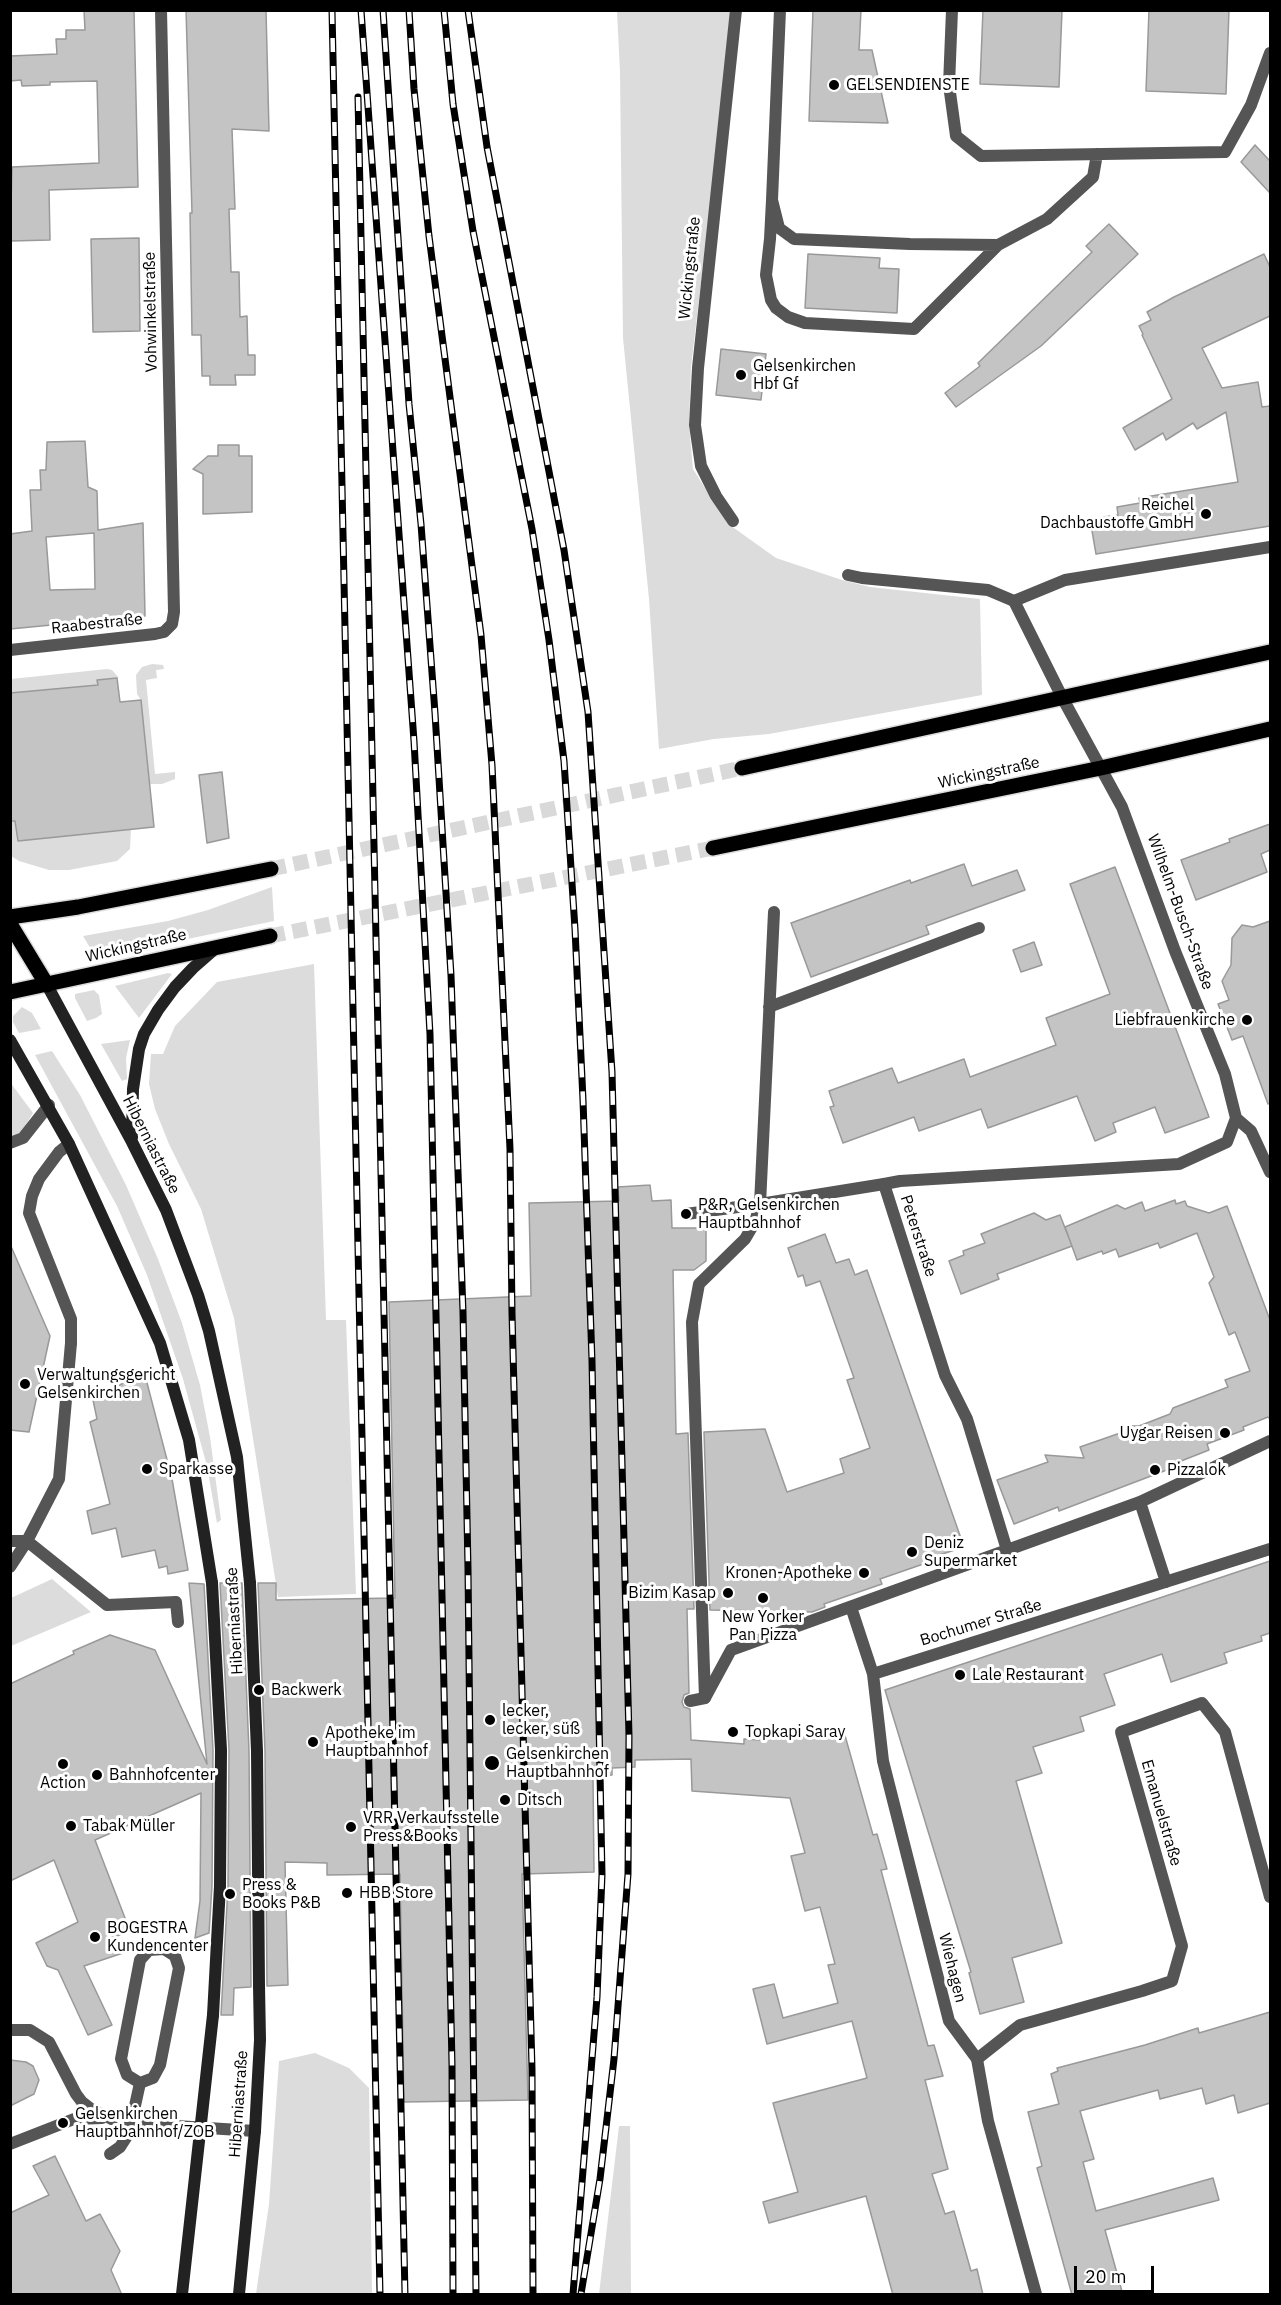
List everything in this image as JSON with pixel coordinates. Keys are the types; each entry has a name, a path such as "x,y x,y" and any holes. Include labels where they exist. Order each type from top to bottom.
{"main road":[{"path":"742,768 1270,652"},
{"name":"Wickingstraße","path":"713,848 1101,768 1270,729"},
{"path":"10,917 78,907 271,869"},
{"path":"10,924 46,985"},
{"name":"Wickingstraße","path":"10,992 270,936"},
{"path":"132,1142 133,1089 139,1049 144,1034 175,987 218,946"},
{"name":"Hiberniastraße","path":"46,985 132,1142 166,1210 209,1331 237,1457 250,1583 257,1751 260,1986 260,2040 255,2131 239,2295"},
{"name":"Hiberniastraße","path":"10,1040 49,1105 69,1144 160,1343 189,1440 212,1583 221,1750 220,1897 213,2015 182,2295"}],"street":[{"name":"Vohwinkelstraße","path":"161,10 174,612"},
{"name":"Wickingstraße","path":"733,521 716,496 701,466 695,425 698,368 736,10"},
{"path":"780,10 772,200 766,275 771,300 776,308 788,317 805,322 914,329 998,245 1047,219 1093,177 1097,154"},
{"path":"952,10 949,86 956,136 981,156 1225,152 1251,105 1270,53"},
{"path":"772,200 779,228 794,239 998,245"},
{"path":"1014,601 1065,580 1270,546"},
{"path":"848,575 988,590 1014,601 1063,699"},
{"name":"Raabestraße","path":"10,650 164,633 172,624 174,612"},
{"name":"Wilhelm-Busch-Straße","path":"1063,699 1132,831 1175,951 1225,1074 1236,1118 1251,1131 1270,1172"},
{"path":"705,1698 692,1322 699,1284 745,1239 755,1222 760,1204 774,912"},
{"path":"769,1007 979,928"},
{"path":"10,1143 23,1138 49,1105"},
{"name":"Peterstraße","path":"1007,1550 967,1419 945,1375 884,1184 900,1181 1179,1164 1227,1142 1236,1118"},
{"path":"10,1567 27,1541 59,1479 71,1319 29,1213 32,1196 39,1179 59,1152 69,1144"},
{"path":"686,1214 884,1184"},
{"path":"705,1698 731,1650 1140,1502 1270,1441"},
{"path":"1140,1502 1166,1582"},
{"path":"10,1541 27,1541 107,1605 176,1602 178,1622"},
{"name":"Bochumer Straße","path":"873,1674 1270,1549"},
{"path":"851,1607 873,1674"},
{"name":"Wiehagen","path":"873,1674 883,1761 949,2021 977,2059 988,2121 1036,2295"},
{"path":"690,1701 705,1698"},
{"name":"Emanuelstraße","path":"977,2059 1020,2025 1172,1981 1182,1946 1121,1732 1202,1703 1225,1731 1270,1897"},
{"path":"164,1949 175,1956 179,1968 160,2065 153,2078 141,2083 127,2075 121,2059 140,1960 149,1950 164,1949"},
{"path":"10,2030 30,2030 49,2042 82,2102 112,2119"},
{"path":"110,2154 120,2147 129,2133 141,2083"},
{"path":"10,2144 74,2119 87,2117 255,2131"}],"shaded area":[{"path":"617,11 733,11 691,367 689,424 693,469 727,523 776,558 870,587 980,599 982,695 769,734 714,739 659,749 649,599 623,338 620,72"},
{"path":"152,664 163,665 164,669 156,670 157,678 146,680 155,774 175,772 175,779 162,784 150,784 141,700 137,694 136,675 142,667"},
{"path":"112,670 119,678 97,680 98,685 11,693 11,679"},
{"path":"11,821 15,821 18,841 131,829 130,849 117,861 69,870 49,870 19,861 11,856"},
{"path":"272,887 274,921 106,956 95,956 83,936 168,921 208,910"},
{"path":"314,964 326,1320 346,1320 356,1594 278,1597 234,1318 201,1209 169,1144 155,1109 149,1084 151,1054 163,1054 175,1026 217,982"},
{"path":"168,973 172,974 139,1018 115,986"},
{"path":"94,990 99,995 102,1014 87,1021 75,994"},
{"path":"22,1007 32,1013 41,1029 19,1033 13,1022 13,1016"},
{"path":"130,1040 126,1058 127,1079 122,1081 101,1044"},
{"path":"52,1051 80,1095 126,1185 158,1259 182,1323 200,1385 210,1437 221,1520 217,1523 207,1466 183,1379 147,1275 117,1206 35,1055"},
{"path":"10,1082 33,1113 22,1131 11,1139"},
{"path":"52,1579 91,1612 11,1646 11,1598"},
{"path":"315,2053 349,2068 369,2088 372,2294 256,2294 269,2204 279,2061"},
{"path":"619,2126 630,2126 631,2294 599,2294"}],"building":[{"path":"84,10 134,10 138,187 49,190 50,240 10,241 12,167 99,163 97,81 50,82 50,85 22,86 21,80 10,81 10,56 57,54 56,39 66,39 66,30 85,30"},
{"path":"186,10 266,10 269,131 232,129 235,209 229,209 231,272 239,272 240,317 247,316 248,355 255,355 255,375 235,375 236,385 210,385 210,376 202,376 201,335 192,335 190,213 192,213"},
{"name":"GELSENDIENSTE","path":"813,10 861,10 859,50 872,50 888,123 809,121"},
{"path":"983,10 1062,10 1059,87 980,84"},
{"path":"1149,10 1229,10 1226,94 1146,91"},
{"path":"1255,145 1270,161 1270,193 1241,162"},
{"path":"1109,224 1138,254 1041,346 956,407 945,393 980,366 978,363 1092,252 1086,246"},
{"path":"139,238 140,331 93,332 91,239"},
{"path":"808,254 880,258 879,268 899,269 897,313 805,308"},
{"path":"1264,254 1270,267 1270,316 1202,348 1222,388 1258,382 1262,407 1270,406 1270,526 1096,554 1090,519 1118,515 1117,507 1140,503 1139,498 1238,482 1226,412 1197,429 1193,423 1166,440 1163,433 1135,450 1123,428 1172,399 1139,326 1151,320 1147,312"},
{"name":"Gelsenkirchen Hbf Gf","path":"721,349 766,354 761,400 716,395"},
{"path":"85,441 88,487 97,491 98,530 143,523 145,616 10,629 10,534 32,531 30,490 41,490 40,470 46,470 47,442","holes":["94,533 95,589 50,590 46,537"]},
{"path":"218,445 239,445 239,456 252,456 252,512 203,514 203,474 193,469 208,456 218,456"},
{"path":"117,678 120,702 141,700 154,827 18,841 15,821 10,821 10,693 98,685 97,680"},
{"path":"222,772 229,838 207,843 199,775"},
{"path":"1270,824 1270,850 1261,854 1267,872 1196,900 1181,860"},
{"path":"964,864 972,886 1017,870 1025,890 926,926 929,934 811,977 791,923 910,880 911,883"},
{"path":"1115,867 1209,1117 1165,1133 1155,1107 1113,1123 1116,1132 1095,1141 1077,1096 988,1128 981,1109 919,1131 914,1117 843,1143 830,1107 834,1106 829,1091 892,1068 898,1083 964,1059 970,1077 1056,1045 1046,1018 1110,994 1070,884"},
{"name":"Liebfrauenkirche","path":"1270,921 1270,1103 1268,1104 1243,1036 1232,1040 1218,1004 1229,1000 1222,981 1231,965 1232,938 1242,925 1253,927"},
{"path":"1034,942 1042,965 1021,972 1013,950"},
{"path":"650,1185 652,1201 671,1200 672,1228 706,1228 706,1261 694,1270 673,1270 676,1434 688,1433 694,1609 687,1609 689,1693 684,1695 682,1702 684,1707 690,1709 691,1740 744,1744 744,1739 760,1740 760,1733 820,1738 844,1732 873,1835 877,1834 887,1869 881,1870 928,2046 934,2045 943,2076 925,2080 948,2169 932,2174 945,2214 954,2211 971,2271 977,2269 983,2295 893,2295 866,2196 769,2223 763,2202 798,2192 773,2103 867,2078 852,2021 767,2044 753,1989 774,1984 783,2018 838,2003 828,1965 835,1964 820,1907 805,1911 791,1856 805,1853 790,1798 692,1791 691,1759 635,1760 635,1767 612,1768 612,1775 593,1776 594,1872 522,1874 528,2100 404,2102 400,1874 327,1875 327,1863 285,1862 288,1985 267,1986 265,1751 258,1583 276,1583 276,1600 395,1598 389,1302 531,1296 529,1203 619,1201 618,1187"},
{"path":"1175,1200 1176,1204 1185,1201 1187,1206 1209,1213 1227,1206 1270,1320 1270,1419 1268,1417 1243,1427 1244,1430 1207,1444 1209,1450 1171,1465 1172,1468 1059,1511 1058,1507 1014,1524 997,1480 1048,1462 1045,1455 1084,1458 1080,1447 1123,1432 1121,1426 1139,1426 1170,1414 1173,1408 1228,1387 1225,1380 1250,1371 1235,1332 1229,1335 1209,1283 1214,1277 1197,1233 1160,1248 1158,1243 1119,1257 1116,1249 1103,1254 1102,1251 1077,1260 1065,1227 1117,1205 1125,1209 1142,1202 1145,1211"},
{"path":"1034,1213 1046,1220 1060,1215 1072,1246 997,1274 999,1279 961,1294 949,1261 964,1255 963,1251 985,1243 981,1234"},
{"path":"825,1234 836,1263 849,1259 855,1275 867,1270 964,1547 930,1558 932,1561 880,1579 882,1584 824,1604 825,1607 812,1612 710,1610 704,1432 765,1429 787,1492 844,1473 840,1459 870,1448 847,1380 854,1378 820,1281 806,1286 803,1275 798,1277 788,1248"},
{"name":"Verwaltungsgericht Gelsenkirchen","path":"10,1244 50,1336 29,1432 10,1430"},
{"path":"146,1379 172,1479 188,1570 168,1574 167,1566 159,1568 155,1550 122,1557 116,1528 92,1534 87,1511 110,1504 90,1422 97,1419 93,1400 106,1397 104,1390 122,1384 122,1382"},
{"path":"1270,1561 1270,1633 1261,1636 1262,1641 1224,1653 1227,1663 1171,1682 1162,1654 1104,1674 1115,1705 1080,1717 1084,1731 1033,1747 1042,1773 1016,1781 1062,1943 1012,1958 1024,2002 980,2014 969,1973 971,1972 885,1690"},
{"name":"Bahnhofcenter","path":"189,1583 204,1584 213,1750 212,1886 209,1933 195,1938 200,1901 201,1793 95,1840 130,1931 117,1936 123,1953 84,1966 112,2025 88,2035 58,1970 47,1966 36,1943 78,1922 54,1860 10,1881 10,1684 74,1654 73,1651 110,1635 155,1650 207,1764"},
{"path":"220,1583 242,1583 249,1751 251,1987 234,1988 233,2015 221,2015 228,1886 229,1750"},
{"path":"1270,2012 1270,2103 1238,2113 1234,2095 1206,2104 1202,2088 1160,2099 1158,2090 1080,2111 1094,2159 1083,2162 1096,2211 1213,2178 1219,2200 1105,2230 1123,2295 1072,2295 1037,2168 1042,2166 1028,2112 1059,2104 1051,2074 1058,2071 1057,2068 1145,2045 1198,2028 1199,2033"},
{"path":"10,2060 26,2062 33,2066 39,2080 34,2094 10,2106"},
{"path":"55,2156 86,2221 100,2214 120,2251 111,2270 122,2295 10,2295 10,2213 49,2195 33,2166"}],"tunnel":[{"path":"271,869 742,768"},
{"path":"270,936 713,848"}],"railway":[{"path":"332,10 380,2294"},
{"path":"361,10 414,741 430,1034 452,2064 453,2294"},
{"path":"383,10 409,404 421,524 435,713 451,975 463,1312 468,1569 476,2294"},
{"path":"409,10 414,89 429,236 481,635 492,765 510,1149 512,1313 532,2069 533,2294"},
{"path":"444,10 453,104 473,231 532,529 549,640 564,761 575,929 592,1361 602,1875 597,1997 573,2294"},
{"path":"468,10 487,147 564,550 588,712 612,1072 629,1736 628,1874 614,2059 600,2179 581,2294"},
{"path":"358,97 405,2294"}],"place":[{"name":"GELSENDIENSTE","path":"834,85"},
{"name":"Gelsenkirchen Hbf Gf","path":"741,375"},
{"name":"Reichel Dachbaustoffe GmbH","path":"1206,514"},
{"name":"Liebfrauenkirche","path":"1247,1020"},
{"name":"P&R, Gelsenkirchen Hauptbahnhof","path":"686,1214"},
{"name":"Verwaltungsgericht Gelsenkirchen","path":"25,1384"},
{"name":"Uygar Reisen","path":"1225,1433"},
{"name":"Sparkasse","path":"147,1469"},
{"name":"Pizzalok","path":"1155,1470"},
{"name":"Deniz Supermarket","path":"912,1552"},
{"name":"Kronen-Apotheke","path":"864,1573"},
{"name":"Bizim Kasap","path":"728,1593"},
{"name":"New Yorker Pan Pizza","path":"763,1598"},
{"name":"Lale Restaurant","path":"960,1675"},
{"name":"Backwerk","path":"259,1690"},
{"name":"lecker, lecker, süß","path":"490,1720"},
{"name":"Topkapi Saray","path":"733,1732"},
{"name":"Apotheke im Hauptbahnhof","path":"313,1742"},
{"name":"Gelsenkirchen Hauptbahnhof","path":"492,1763"},
{"name":"Action","path":"63,1764"},
{"name":"Bahnhofcenter","path":"97,1775"},
{"name":"Ditsch","path":"505,1800"},
{"name":"Tabak Müller","path":"71,1826"},
{"name":"VRR Verkaufsstelle Press&Books","path":"351,1827"},
{"name":"HBB Store","path":"347,1893"},
{"name":"Press & Books P&B","path":"230,1894"},
{"name":"BOGESTRA Kundencenter","path":"95,1937"},
{"name":"Gelsenkirchen Hauptbahnhof/ZOB","path":"63,2123"}]}
